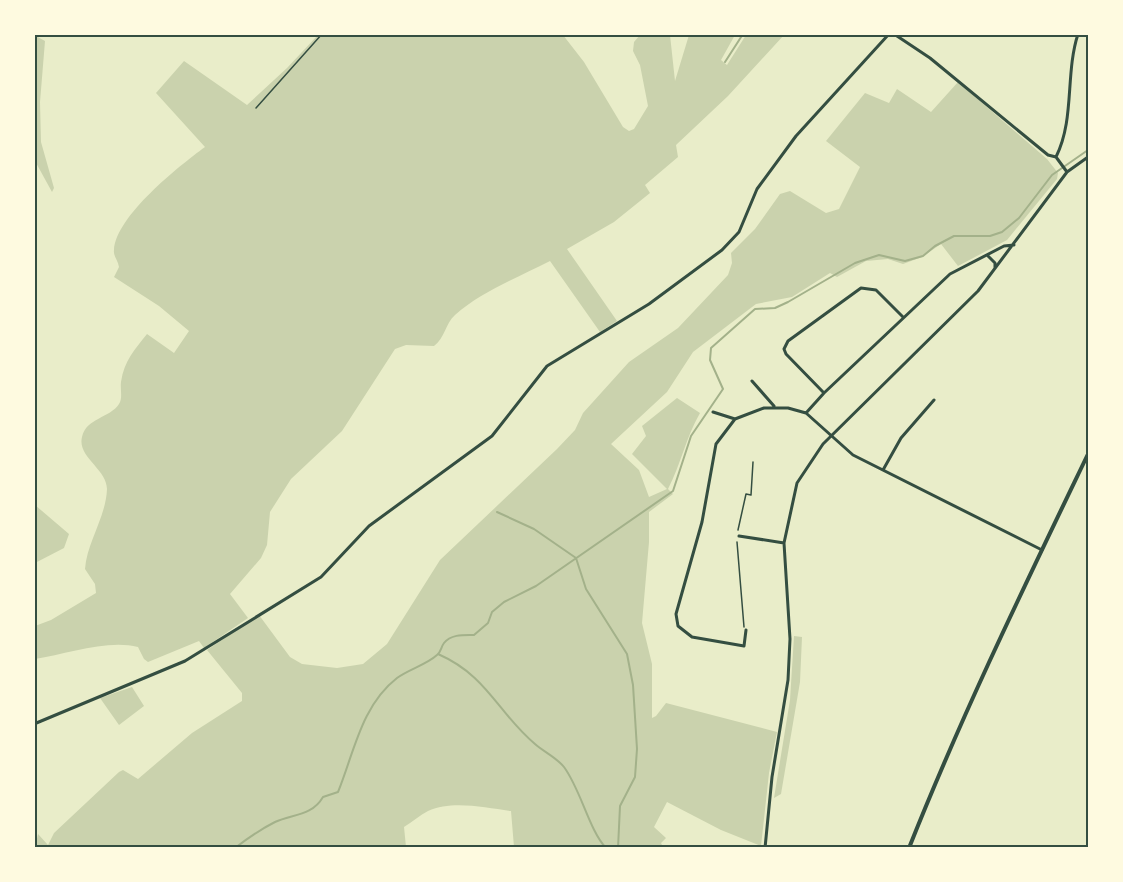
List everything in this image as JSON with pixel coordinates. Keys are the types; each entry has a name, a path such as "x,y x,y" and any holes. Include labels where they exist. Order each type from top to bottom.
{"main road":[{"path":"909,848 954,735 1089,454"}],"street":[{"path":"34,724 185,661 321,577 369,526 492,436 547,366 648,304 722,250 739,232 757,189 790,143 889,34"},
{"path":"894,34 965,85 1056,159 1065,171"},
{"path":"1056,159 1067,122 1071,63 1078,34"},
{"path":"765,848 772,777 788,680 790,639 784,543 797,483 813,455 830,436 978,291 1014,245 1065,171 1089,157"},
{"path":"806,413 824,393 950,274 1004,246 1014,245"},
{"path":"987,255 995,263 994,270"},
{"path":"824,393 786,354 784,349 788,341 861,288 876,290 903,318"},
{"path":"752,381 775,407"},
{"path":"883,470 901,438 934,400"},
{"path":"746,630 744,646 692,637 684,633 676,621 702,522 716,444 735,419 764,408 775,407 806,413 853,455 1042,550"},
{"path":"712,412 735,419"},
{"path":"738,536 784,543"}],"path":[{"path":"256,108 322,34"},
{"path":"746,630 736,548 746,494 751,495 753,462"}],"green space":[{"path":"34,35 45,41 40,102 41,142 54,188 52,192 35,161"},
{"path":"318,35 563,35 584,62 623,127 629,131 634,129 648,106 640,65 633,51 634,42 640,35 670,35 675,81 689,35 735,35 721,60 727,65 746,35 784,35 728,96 676,145 678,157 645,185 650,193 614,222 567,249 617,321 600,332 550,261 488,292 455,315 441,339 434,346 406,345 395,349 342,431 291,479 270,512 267,545 261,558 230,594 248,618 204,648 199,641 148,662 138,647 126,645 87,648 35,659 35,626 51,620 96,593 95,584 85,569 86,559 103,510 107,489 102,475 84,451 82,437 84,431 119,404 125,368 147,334 174,353 189,331 159,306 114,277 119,267 114,250 117,237 125,222 150,193 205,147 156,93 184,61 247,105"},
{"path":"958,82 1047,159 1058,173 1057,179 1007,240 958,266 941,244 922,257 903,264 888,259 866,261 837,277 830,273 792,297 756,304 693,352 667,392 611,444 639,470 649,497 667,489 632,454 646,436 642,426 677,398 700,413 668,489 673,494 649,512 649,542 642,623 652,664 652,718 666,703 777,732 769,773 761,846 721,830 667,802 654,827 666,838 661,843 663,847 514,847 511,811 458,805 428,811 404,827 406,847 35,848 38,834 48,845 54,833 119,772 123,770 138,779 192,733 242,701 242,693 207,650 259,615 290,657 302,664 337,668 363,664 387,644 440,560 557,449 575,430 583,413 629,362 678,328 728,275 732,263 731,253 755,229 780,194 790,191 826,213 839,209 860,167 826,141 865,93 889,103 897,89 931,112"},
{"path":"35,505 69,534 64,548 35,563"},
{"path":"794,636 802,637 800,682 781,794 774,798 790,700"},
{"path":"132,687 144,706 119,725 100,698"}],"waterway":[{"path":"725,62 743,34"},
{"path":"235,848 270,825 302,814 313,808 323,797 338,792 367,716 385,689 397,678 433,658 450,638 474,635 488,623 492,612 504,602 536,586 673,491 691,436 723,389 710,360 711,348 755,309 775,308 855,263 879,255 905,261 923,256 935,246 954,236 990,236 1002,232 1019,218 1052,175 1088,150"},
{"path":"497,512 534,529 576,558"},
{"path":"576,558 586,589 627,654 633,685 637,749 635,777 620,806 618,848"},
{"path":"438,654 469,673 522,732 564,767 595,831 606,848"}]}
